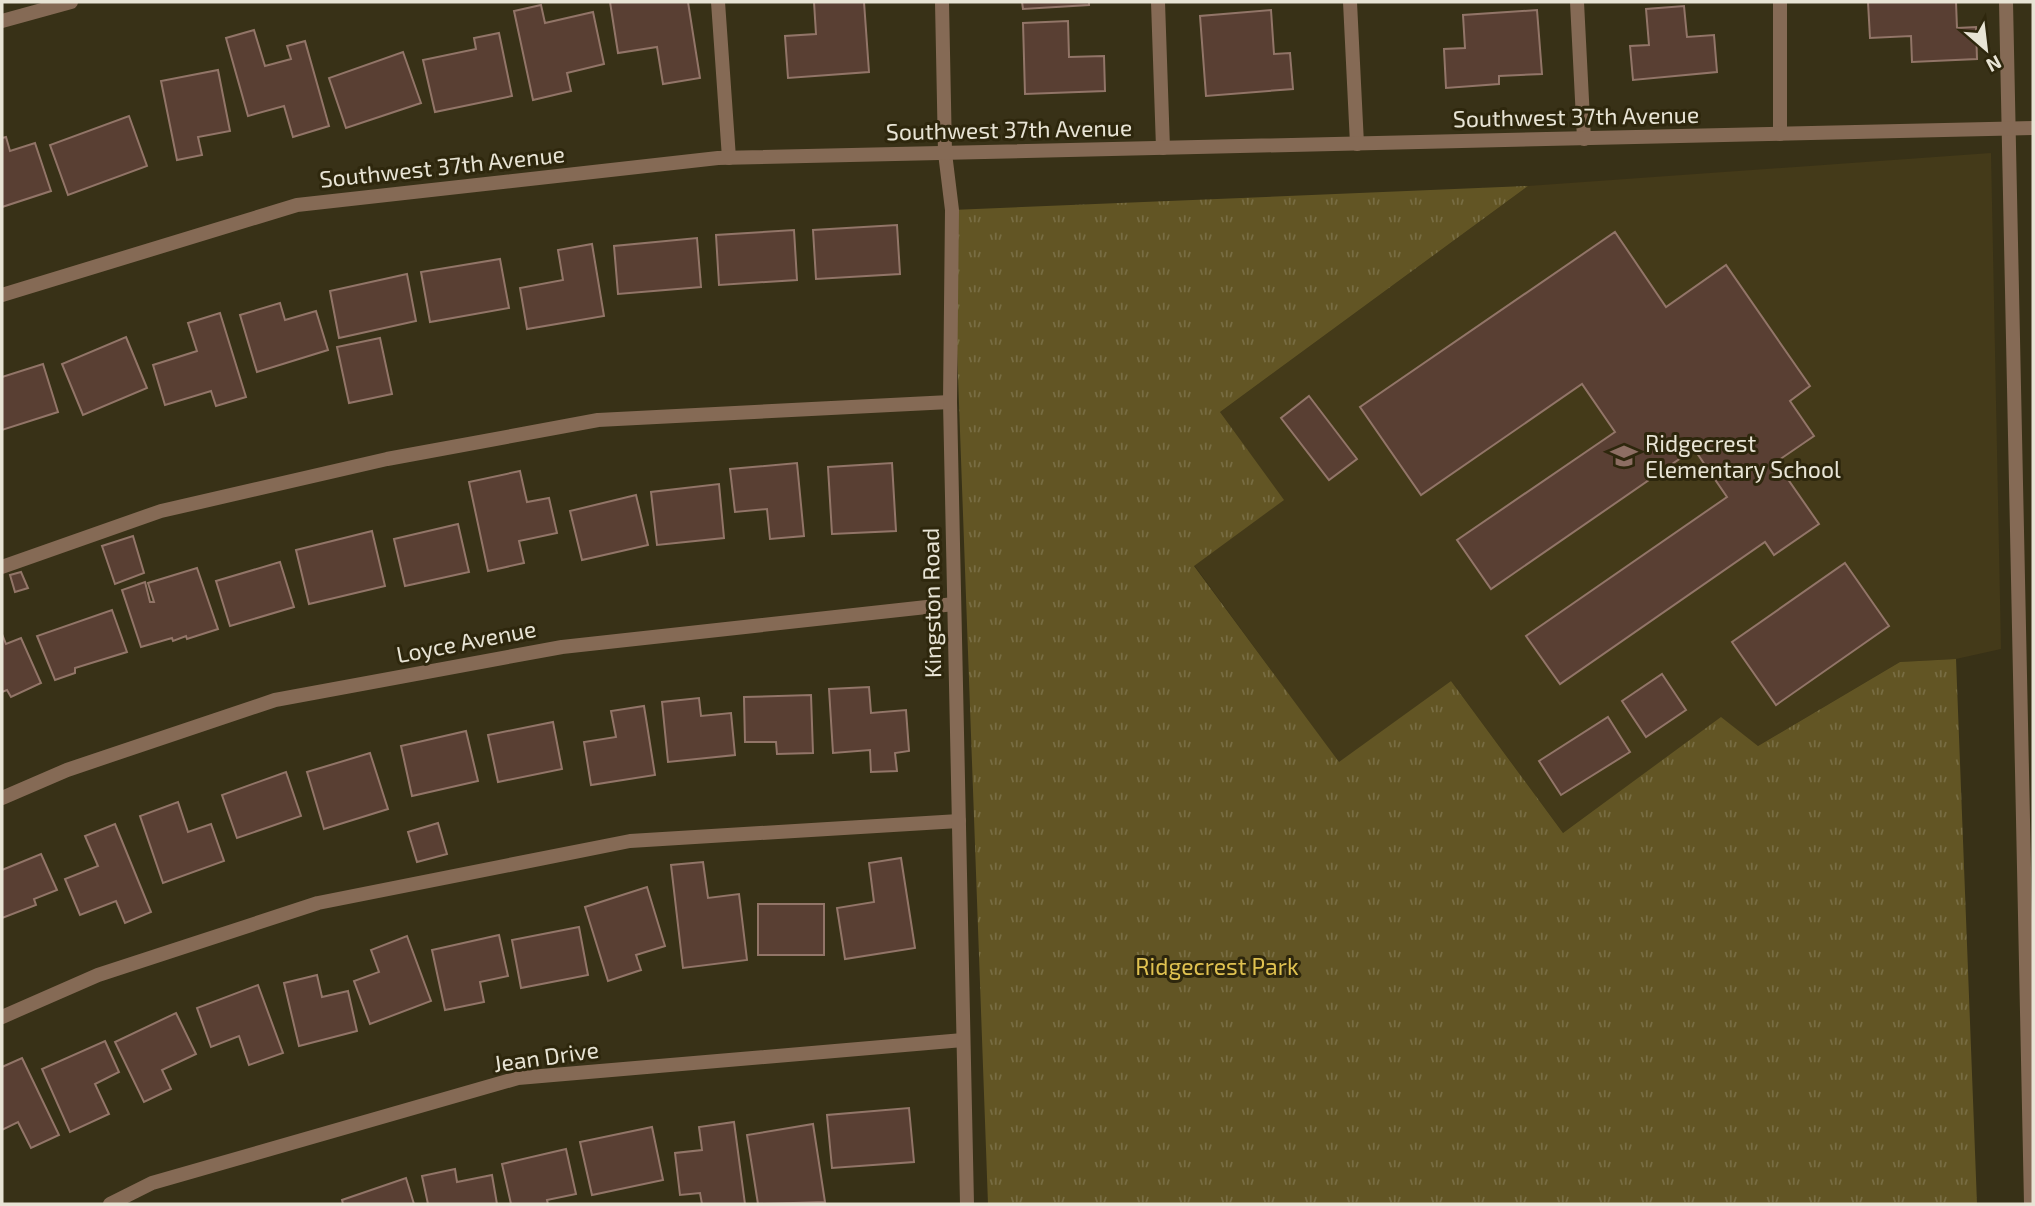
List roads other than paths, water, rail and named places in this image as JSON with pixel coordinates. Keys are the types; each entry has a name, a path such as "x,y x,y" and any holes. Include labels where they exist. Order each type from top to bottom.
{"street":[{"path":"2,21 71,2"},
{"path":"718,2 729,158"},
{"name":"Kingston Road","path":"942,2 945,153 951,210 950,402 967,1204"},
{"path":"1158,2 1163,148"},
{"path":"1350,2 1357,144"},
{"path":"1577,2 1584,139"},
{"path":"1780,2 1780,134"},
{"path":"2006,2 2031,1204"},
{"name":"Southwest 37th Avenue","path":"2,295 297,205 729,158 2033,128"},
{"path":"2,567 161,511 387,459 598,420 950,402"},
{"name":"Loyce Avenue","path":"2,798 68,770 275,700 562,647 954,604"},
{"path":"2,1017 98,975 332,900 630,841 959,821"},
{"name":"Jean Drive","path":"110,1204 152,1183 518,1078 963,1040"}],"place":[{"name":"Ridgecrest Elementary School","path":"1624,456"}],"park label":[{"name":"Ridgecrest Park","path":"1217,966"}]}
